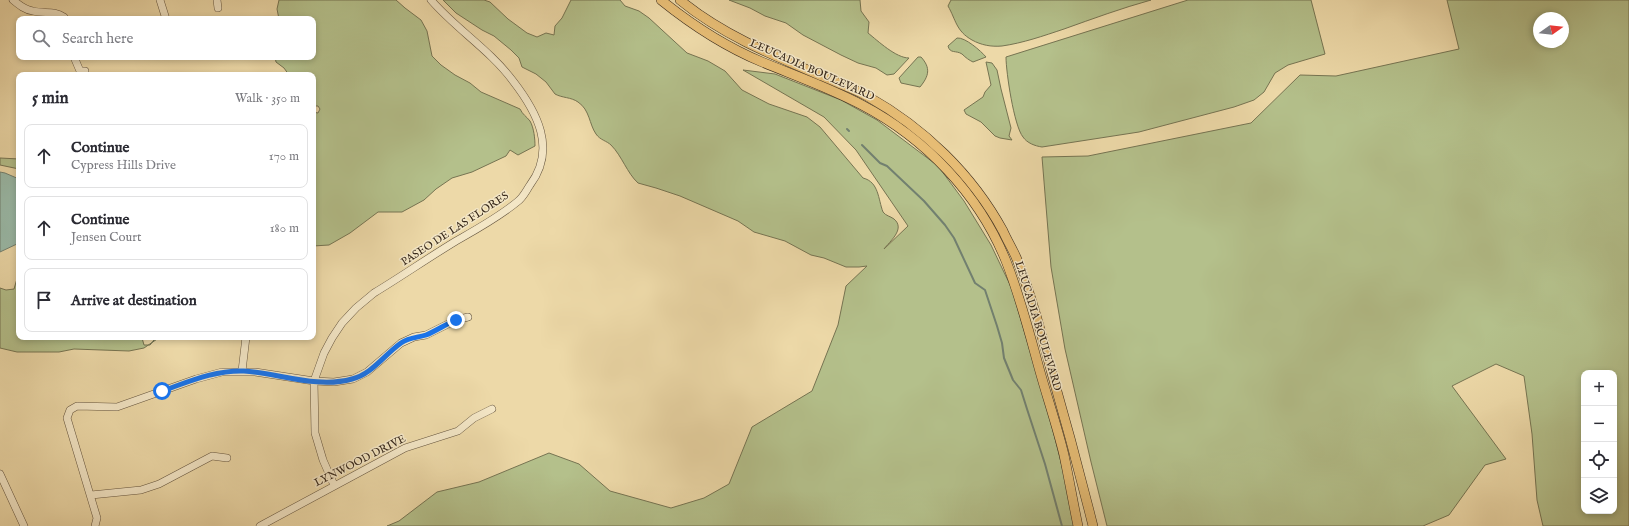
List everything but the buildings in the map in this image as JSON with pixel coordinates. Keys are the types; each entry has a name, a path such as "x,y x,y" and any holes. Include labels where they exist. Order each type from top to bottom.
{"main road":[{"name":"LEUCADIA BOULEVARD","path":"661,0 684,19 712,37 761,62 825,87 862,104 896,124 924,147 948,170 986,222 1006,260 1021,303 1063,454 1078,526"},
{"name":"LEUCADIA BOULEVARD","path":"680,0 718,28 766,52 866,96 901,117 934,144 954,163 977,190 993,214 1015,255 1031,299 1074,451 1093,526"}],"street":[{"path":"13,0 23,8 33,12 58,13 62,16"},
{"path":"160,0 165,16"},
{"name":"PASEO DE LAS FLORES","path":"334,485 323,460 315,432 314,382 324,353 332,338 342,323 356,308 374,293 495,218 519,201 535,179 543,156 542,131 532,108 512,80 472,40 447,18 431,0"},
{"path":"75,60 80,71 85,71"},
{"path":"95,526 97,518 67,418 70,410 77,406 117,407 196,379 222,372 255,372 314,382 334,382 353,379 367,372 401,343 414,337 426,335 456,320 468,316"},
{"path":"242,371 246,340"},
{"name":"LYNWOOD DRIVE","path":"260,526 405,448 458,431 474,418 492,409"},
{"path":"91,496 141,490 159,484 212,456 227,458"},
{"path":"0,474 24,526"}],"green space":[{"path":"279,0 396,0 421,20 427,31 432,56 441,65 470,83 481,92 520,109 530,121 534,134 535,146 518,155 510,150 506,156 472,172 452,178 436,189 424,200 402,212 378,212 350,233 329,245 316,246 316,113 318,113 320,109 316,106 316,72 287,72 276,60 316,60 316,16 278,16 277,9"},
{"path":"443,0 484,0 490,2 508,19 527,33 537,37 546,33 554,35 555,26 562,18 571,0 620,0 625,6 639,11 649,18 687,53 708,61 725,71 742,90 769,104 807,117 820,127 863,178 872,183 877,192 883,212 894,219 897,223 898,227 895,235 884,249 908,226 856,150 824,117 743,70 775,74 841,100 877,120 938,166 964,201 991,245 1012,289 1050,419 1069,494 1075,526 387,526 399,521 437,492 479,482 549,453 579,464 610,491 671,508 704,498 729,484 752,427 812,391 838,325 846,286 867,266 846,267 824,258 811,255 785,241 754,232 738,221 680,196 638,183 615,149 599,138 596,134 582,105 575,100 555,94 546,82 536,74 522,67 519,58 511,50 494,36 456,13"},
{"path":"729,0 860,0 861,11 869,22 868,33 893,52 909,58 894,74 887,75 876,68 858,63 841,55 803,35 786,23 765,16 750,8"},
{"path":"951,0 1151,0 1033,39 1010,45 998,46 979,43 967,37 959,29 948,6"},
{"path":"1188,0 1311,0 1325,54 1288,65 1275,73 1264,92 1254,100 1234,107 1139,132 1042,147 1031,144 1023,137 1014,111 1007,74 1006,57"},
{"path":"1447,0 1629,0 1629,526 1543,526 1537,500 1532,434 1524,376 1496,364 1452,386 1506,459 1485,465 1449,515 1423,526 1107,526 1065,349 1051,267 1042,157 1088,156 1251,123 1300,75 1336,76 1459,49"},
{"path":"957,38 968,42 986,57 973,62 962,54 950,50 948,46"},
{"path":"918,57 921,57 924,61 928,72 923,83 920,87 901,83 899,78"},
{"path":"986,62 992,63 997,70 1011,128 1009,136 1012,140 995,136 981,122 966,114 964,110 983,97 991,85"},
{"path":"0,158 16,159 16,168 0,165"},
{"path":"16,282 16,340 143,340 144,345 148,345 144,348 129,351 74,349 59,352 17,352 0,348 0,288 6,290 14,289"}],"shaded area":[{"path":"0,172 16,178 16,244 0,252"}],"waterway":[{"path":"862,145 880,163 887,166 924,201 945,225 954,238 975,283 985,290 1002,343 1004,358 1013,380 1021,390 1045,464 1062,526"}],"route":[{"path":"162,391 222,372 255,372 314,382 334,382 353,379 367,372 401,343 414,337 426,335 456,320"}]}
